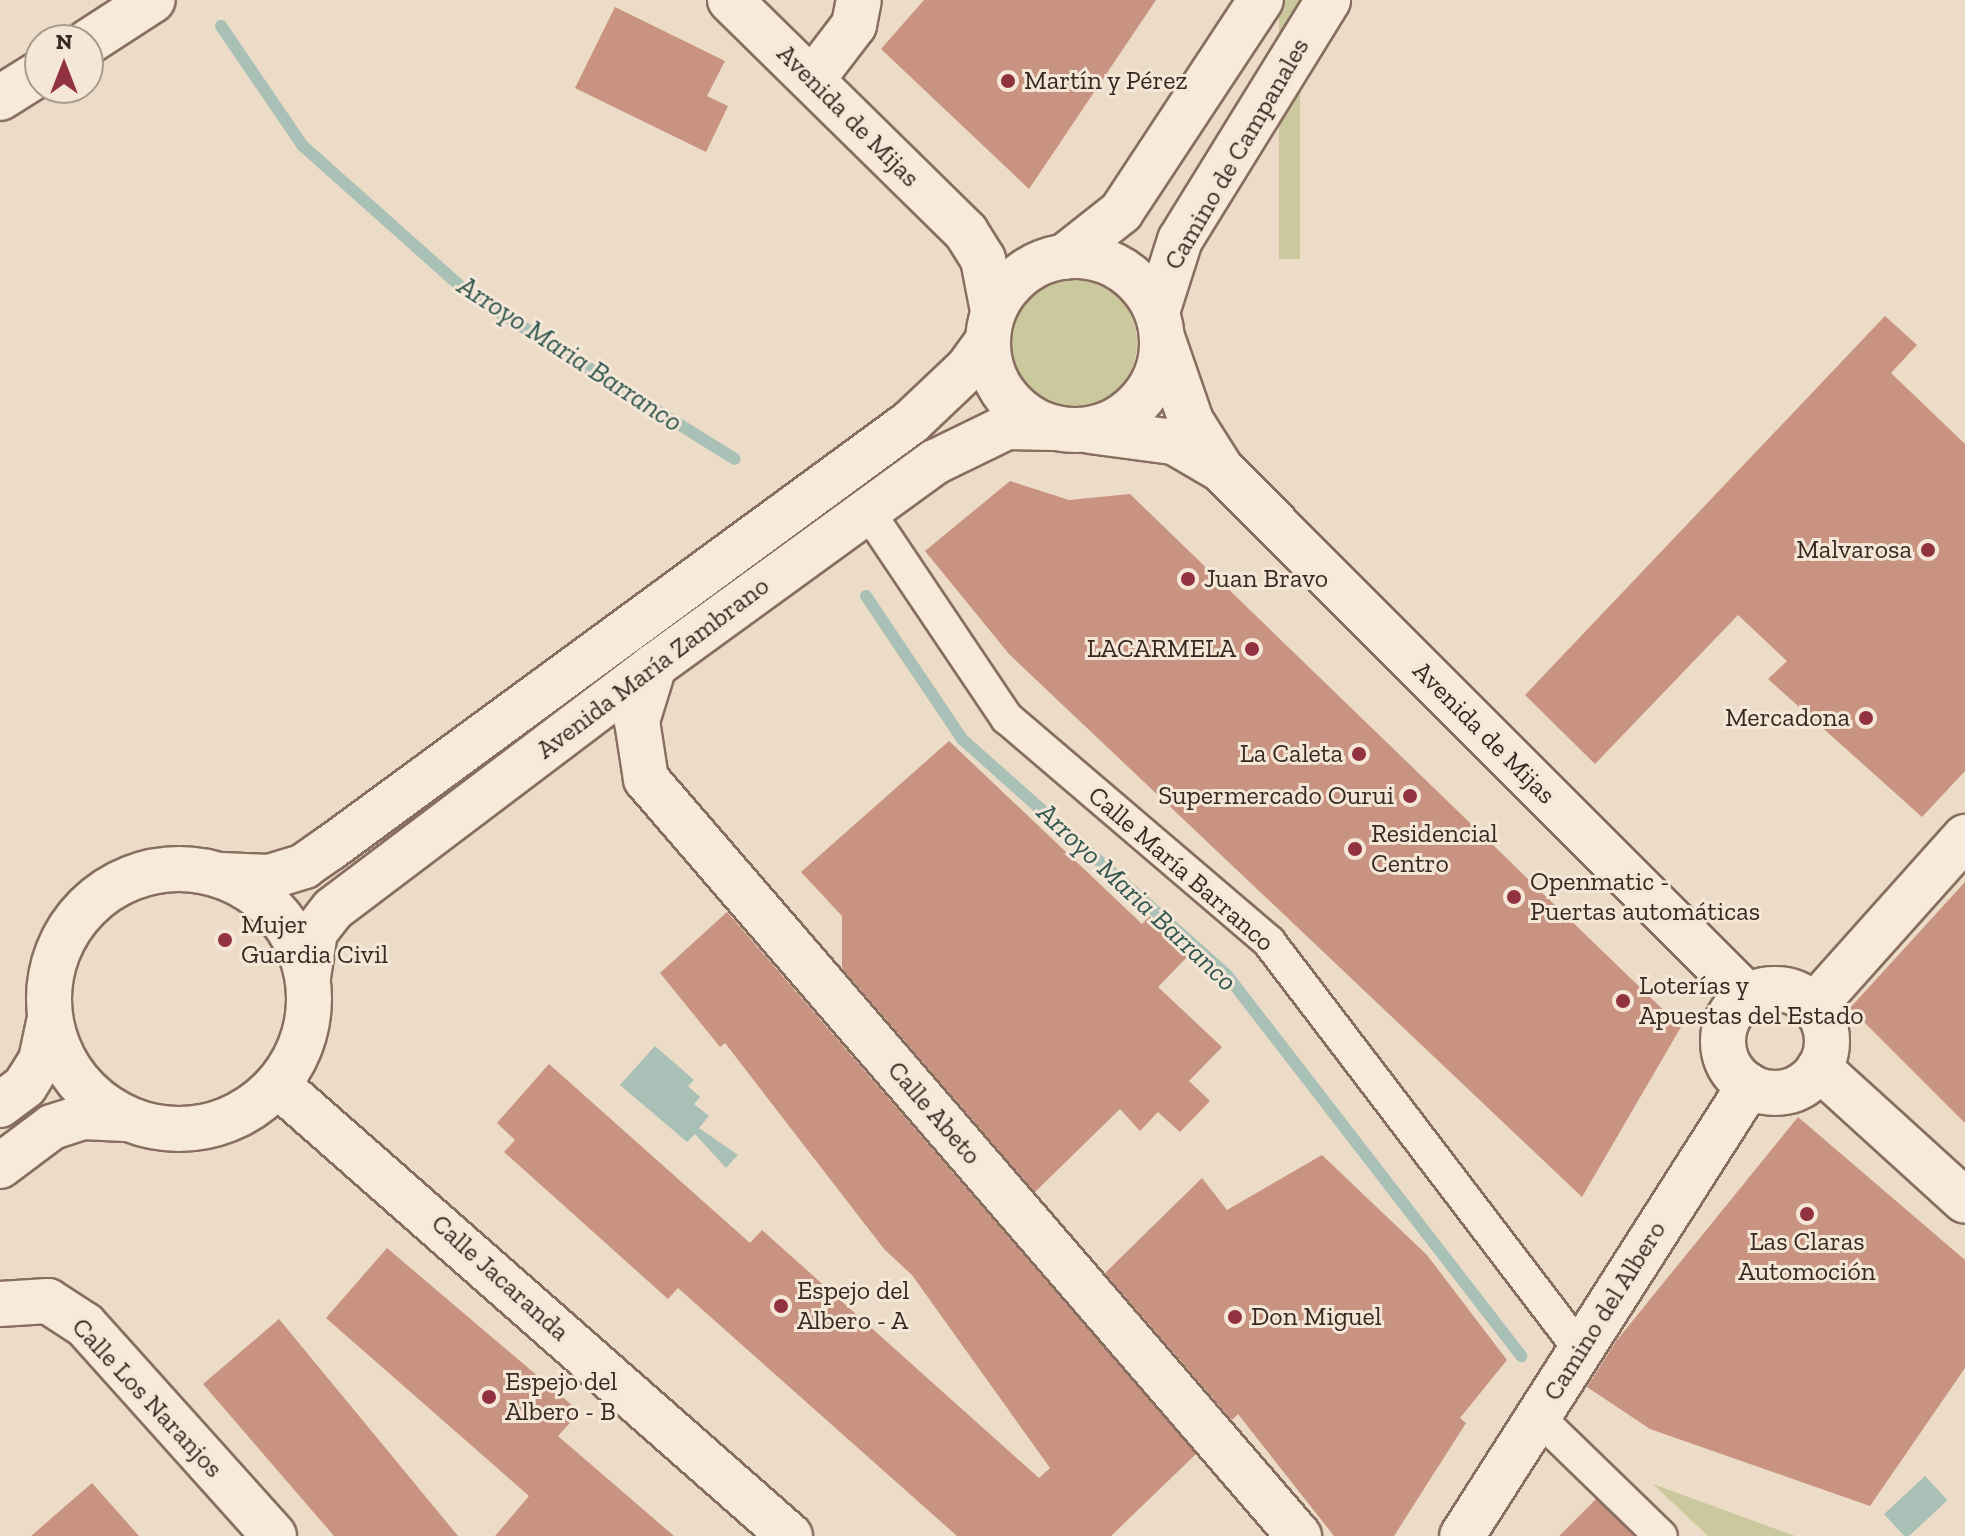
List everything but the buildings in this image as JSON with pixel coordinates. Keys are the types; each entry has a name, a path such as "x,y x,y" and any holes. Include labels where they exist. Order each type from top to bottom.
{"street":[{"path":"104,32 153,0"},
{"name":"Avenida de Mijas","path":"730,0 966,232 983,259 991,326"},
{"path":"812,80 854,25 859,0"},
{"path":"1060,258 1120,268 1160,326 1149,391 1132,410 1068,429 1006,397 993,373 991,326 1021,274 1060,258 1121,212 1261,0"},
{"name":"Camino de Campanales","path":"1160,326 1180,240 1328,0"},
{"path":"0,98 24,83"},
{"name":"Avenida de Mijas","path":"966,232 1060,258"},
{"name":"Avenida María Zambrano","path":"221,875 269,877 304,866 330,848 911,422 968,368 991,326"},
{"name":"Avenida de Mijas","path":"1160,326 1191,421 1222,470 1747,996"},
{"name":"Avenida María Zambrano","path":"308,977 315,932 333,909 654,666 867,510 972,441 1007,427 1068,429"},
{"name":"Avenida de Mijas","path":"1068,429 1174,442 1222,470"},
{"name":"Calle María Barranco","path":"867,510 1007,718 1269,942 1579,1348"},
{"name":"Calle Abeto","path":"654,666 637,721 646,779 1299,1536"},
{"path":"1814,1006 1965,837"},
{"path":"0,1105 25,1086 41,1060 49,1021 49,976 64,934 93,899 132,876 161,870 221,875 280,915 308,977 309,1018 279,1086 241,1114 203,1127 164,1129 125,1119 83,1117 52,1127 0,1166"},
{"path":"1789,990 1814,1006 1827,1042 1819,1068 1789,1091 1749,1086 1733,1073 1722,1044 1729,1015 1747,996 1789,990"},
{"path":"49,1021 60,1059 92,1097 125,1119"},
{"path":"1819,1068 1958,1180"},
{"name":"Calle Jacaranda","path":"279,1086 790,1536"},
{"name":"Camino del Albero","path":"1462,1536 1579,1348 1749,1086"},
{"name":"Calle Los Naranjos","path":"0,1304 48,1301 85,1325 274,1536"},
{"path":"1538,1417 1661,1536"}],"shaded area":[{"path":"1279,0 1300,0 1300,259 1279,259"},
{"path":"1074,280 1098,285 1118,299 1132,319 1137,343 1132,367 1118,387 1098,401 1074,406 1050,401 1030,387 1016,367 1011,343 1016,319 1030,299 1050,285"},
{"path":"655,1046 694,1080 688,1086 700,1097 694,1104 709,1116 699,1128 738,1155 726,1168 695,1134 687,1142 620,1085"},
{"path":"1925,1476 1948,1500 1909,1536 1904,1536 1884,1514"},
{"path":"1653,1484 1795,1536 1708,1536"}],"waterway":[{"name":"Arroyo Maria Barranco","path":"221,26 303,146 468,293 735,459"},
{"name":"Arroyo Maria Barranco","path":"866,596 962,739 1226,974 1521,1356"}],"place":[{"name":"Martín y Pérez","path":"1008,81"},
{"name":"Malvarosa","path":"1928,550"},
{"name":"Juan Bravo","path":"1188,579"},
{"name":"LACARMELA","path":"1252,649"},
{"name":"Mercadona","path":"1866,718"},
{"name":"La Caleta","path":"1359,754"},
{"name":"Supermercado Ourui","path":"1410,796"},
{"name":"Residencial Centro","path":"1355,849"},
{"name":"Openmatic - Puertas automáticas","path":"1514,897"},
{"name":"Mujer Guardia Civil","path":"225,940"},
{"name":"Loterías y Apuestas del Estado","path":"1623,1001"},
{"name":"Las Claras Automoción","path":"1807,1214"},
{"name":"Espejo del Albero - A","path":"781,1306"},
{"name":"Don Miguel","path":"1235,1317"},
{"name":"Espejo del Albero - B","path":"489,1397"}]}
